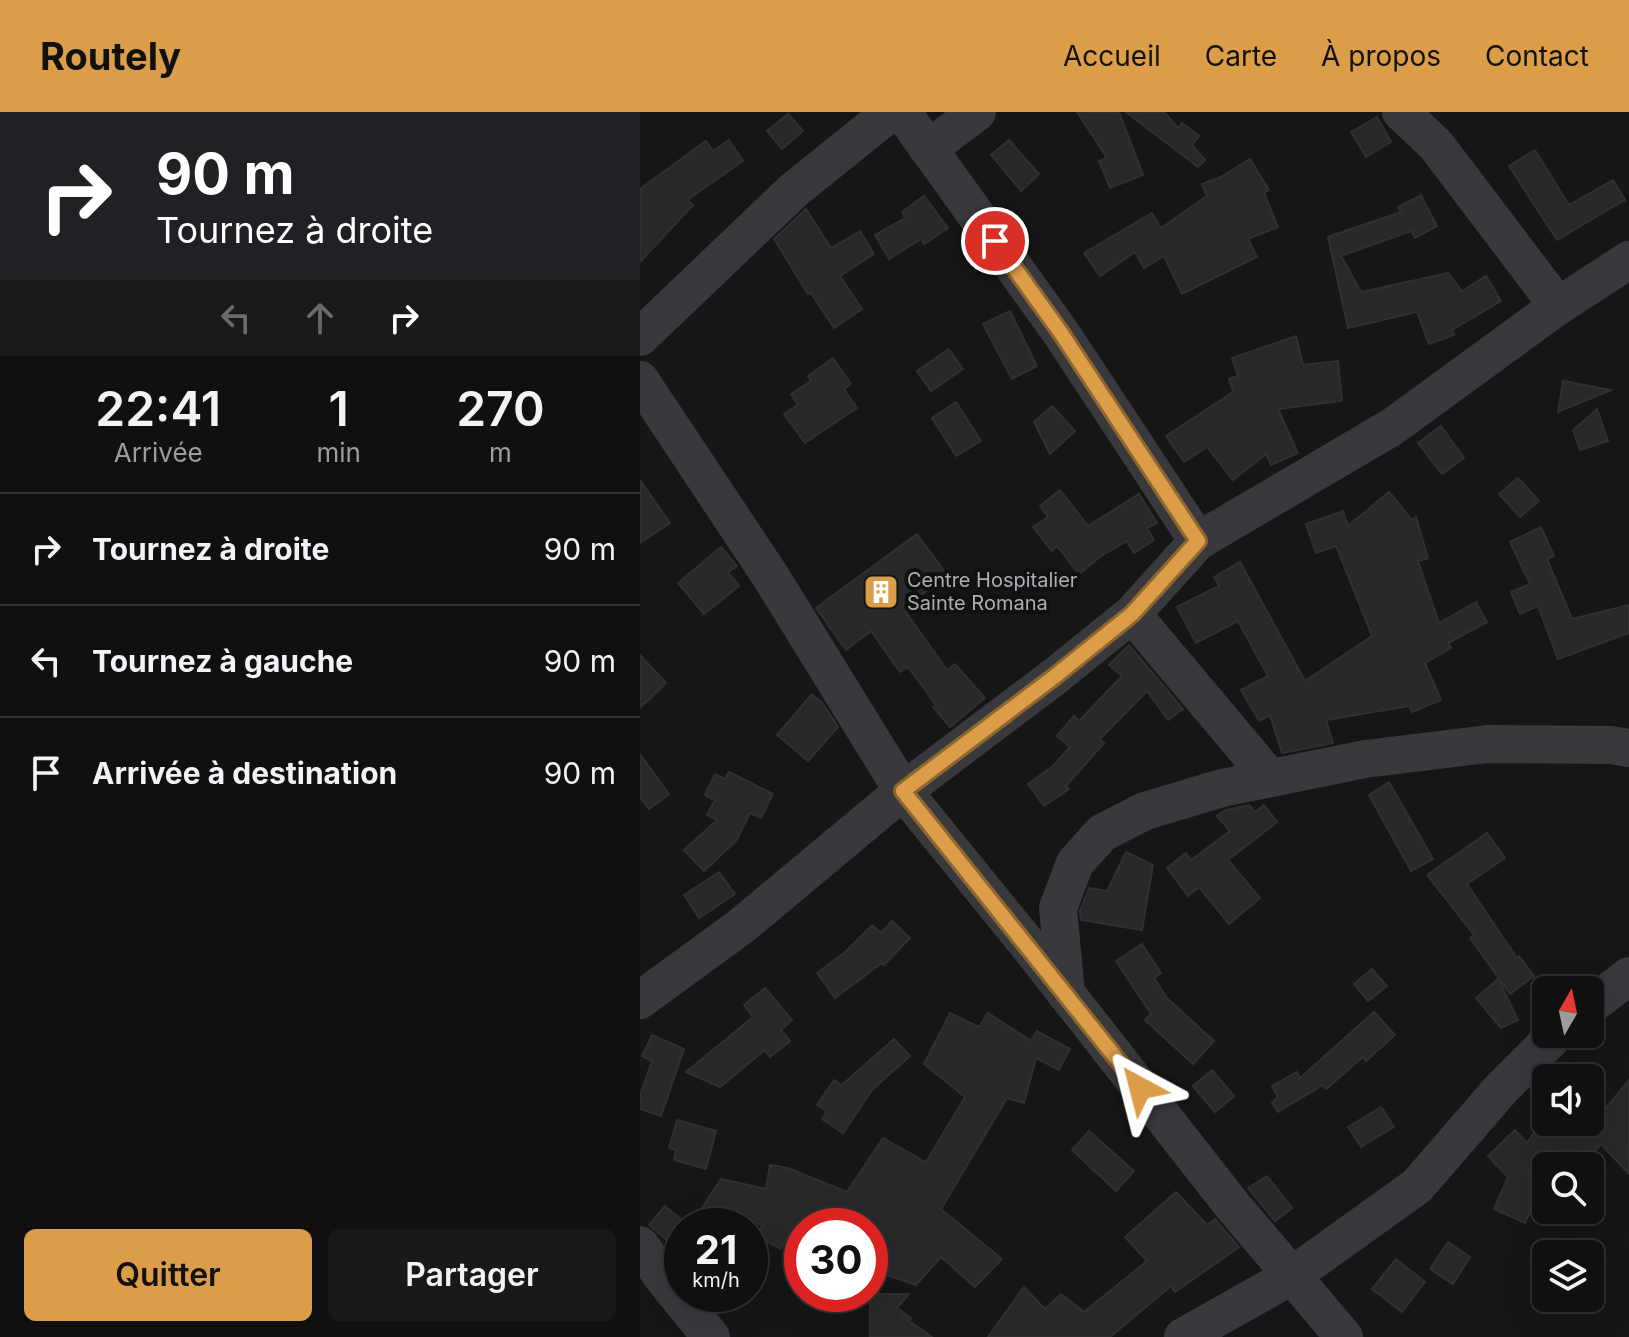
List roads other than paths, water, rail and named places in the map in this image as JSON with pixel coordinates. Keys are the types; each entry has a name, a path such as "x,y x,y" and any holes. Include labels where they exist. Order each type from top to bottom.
{"street":[{"path":"640,337 794,190 891,112"},
{"path":"902,112 1061,333 1198,541"},
{"path":"928,149 977,112"},
{"path":"1401,112 1436,145 1558,306"},
{"path":"640,1000 740,927 903,791 1132,614 1198,541 1392,427 1558,306 1629,260"},
{"path":"640,380 771,577 903,791 1232,1205 1344,1337"},
{"path":"1132,614 1269,777"},
{"path":"1066,994 1058,908 1075,863 1102,833 1145,811 1222,788 1365,759 1488,744 1611,745 1629,748"},
{"path":"1604,995 1629,976"},
{"path":"1183,1337 1293,1275 1417,1186 1501,1089 1542,1048"},
{"path":"640,1245 711,1337"}],"place":[{"name":"Centre Hospitalier Sainte Romana","path":"881,592"}]}
